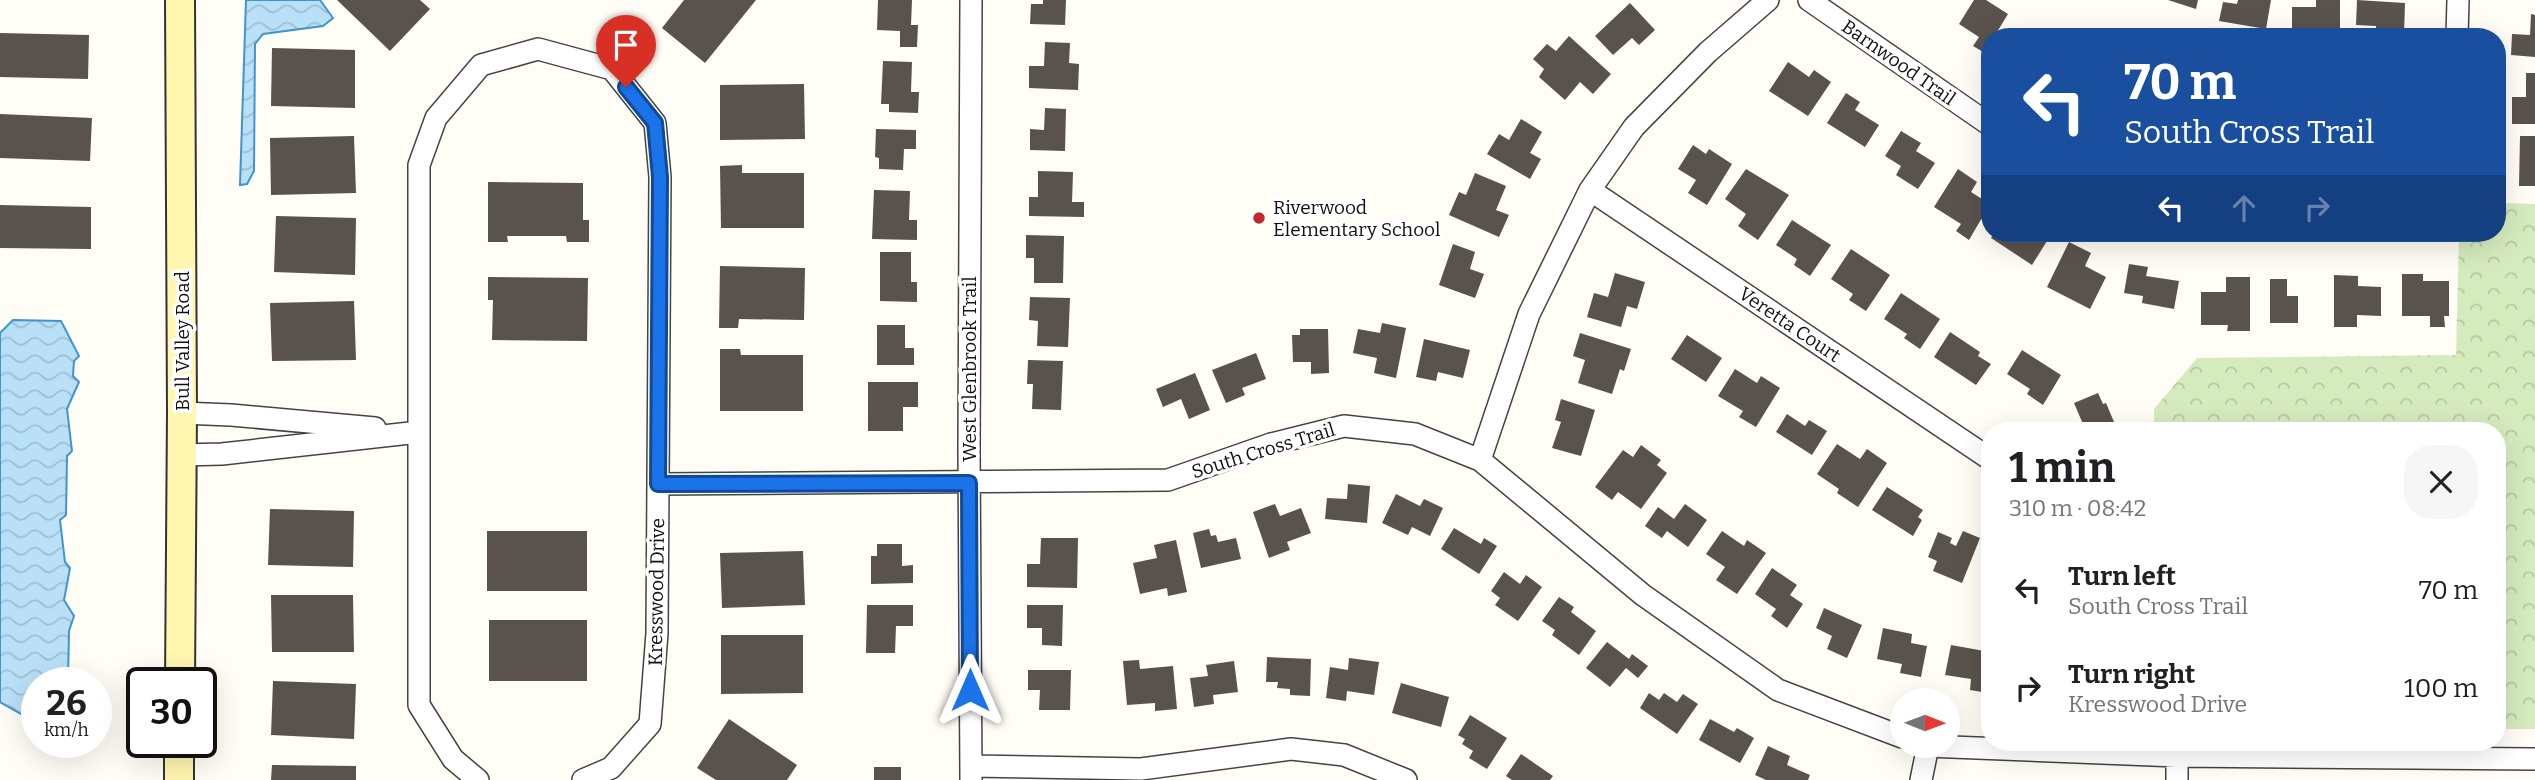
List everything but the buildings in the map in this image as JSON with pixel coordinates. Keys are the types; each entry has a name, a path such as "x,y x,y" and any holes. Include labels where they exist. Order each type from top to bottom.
{"street":[{"name":"Bull Valley Road","path":"180,0 180,667"},
{"name":"West Glenbrook Trail","path":"971,0 971,773"},
{"path":"1479,460 1529,314 1590,190 1634,127 1708,52 1768,0"},
{"name":"Barnwood Trail","path":"1809,0 1981,119"},
{"path":"2457,28 2458,0"},
{"name":"Kresswood Drive","path":"478,780 453,759 419,705 419,165 436,118 481,65 538,49 612,69 655,123 660,177 657,632 650,724 611,768 583,780"},
{"name":"Veretta Court","path":"1590,190 1981,452"},
{"path":"182,414 231,415 419,432"},
{"name":"South Cross Trail","path":"658,484 1168,480 1272,444 1345,426 1415,434 1479,460 1643,595 1778,690 1890,732"},
{"path":"182,455 222,454 419,432"},
{"path":"1960,747 1981,748"},
{"path":"971,773 1141,769 1291,749 1344,755 1406,780"},
{"path":"2052,751 2446,769 2535,759"},
{"path":"2177,756 2177,780"},
{"path":"179,758 179,780"},
{"path":"1921,780 1925,758"}],"green space":[{"path":"2506,203 2535,204 2535,729 2506,729 2506,422 2154,422 2154,409 2197,358 2456,355 2459,242 2506,242"}],"water":[{"path":"246,0 320,0 333,18 323,26 263,34 255,44 254,171 247,184 240,185"},
{"path":"13,320 61,321 79,356 74,361 73,376 79,382 67,409 72,451 67,456 66,515 60,520 65,562 70,568 64,600 74,616 69,631 68,667 21,667 21,714 0,702 0,333"}],"place":[{"name":"Riverwood Elementary School","path":"1259,218"}],"route":[{"path":"626,87 655,123 660,177 658,484 969,483 970,690"}]}
